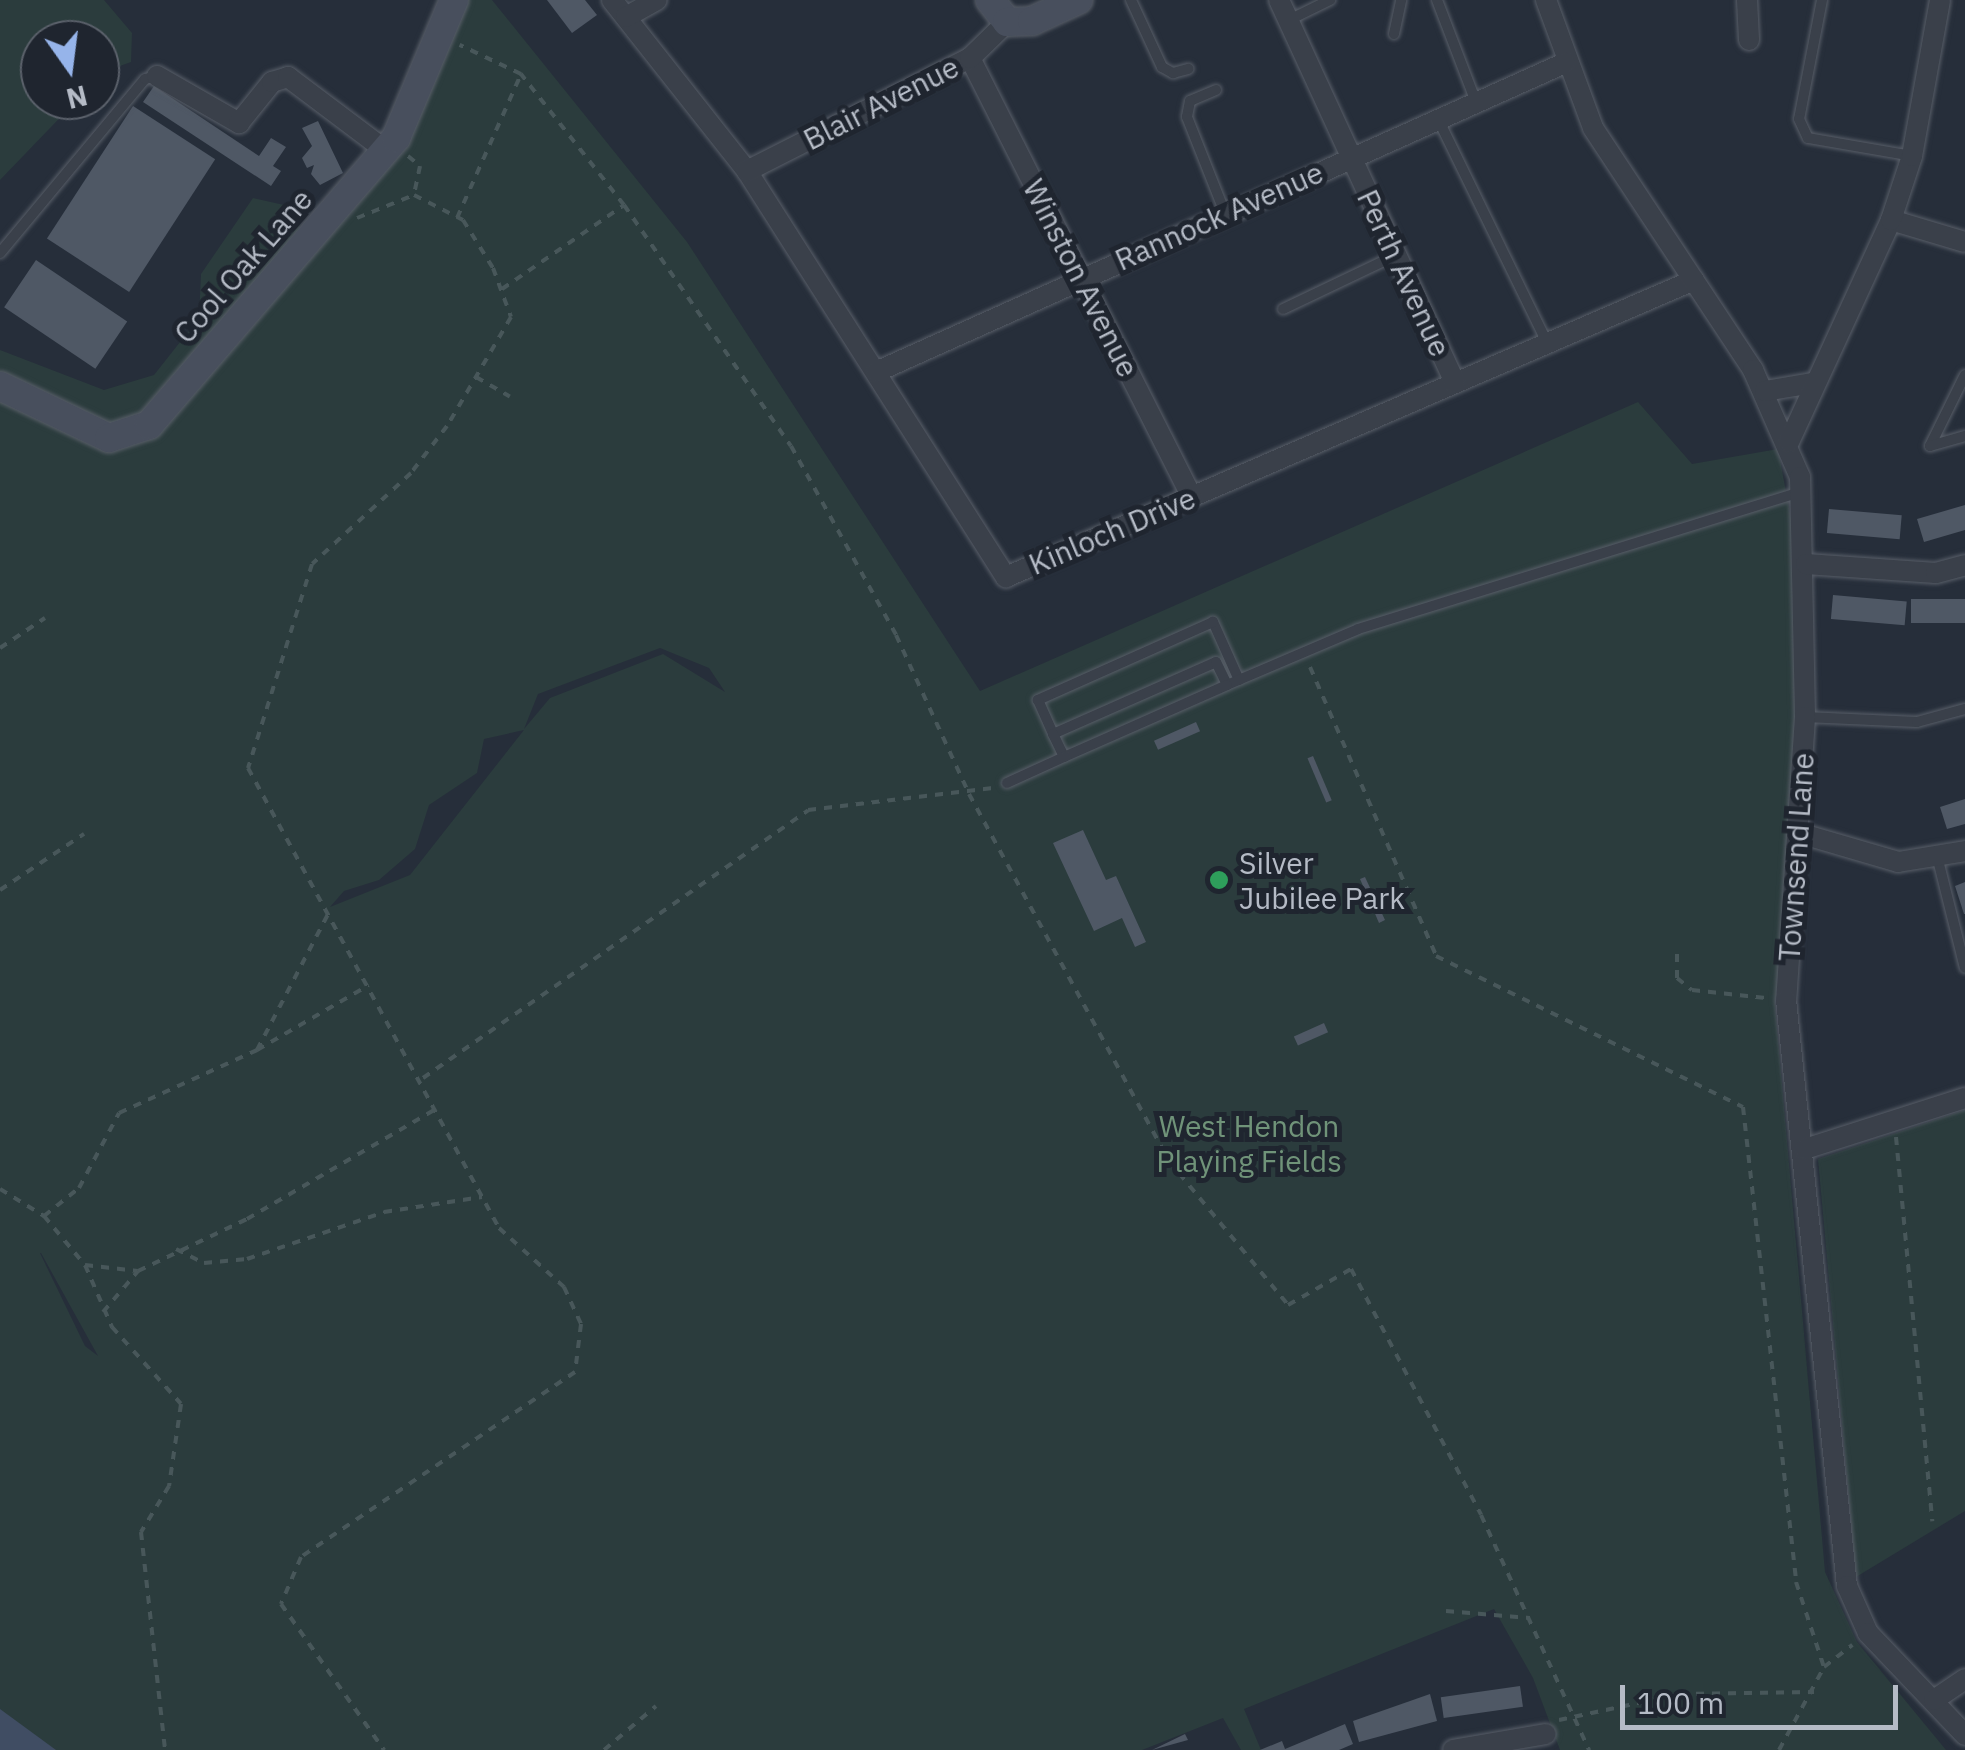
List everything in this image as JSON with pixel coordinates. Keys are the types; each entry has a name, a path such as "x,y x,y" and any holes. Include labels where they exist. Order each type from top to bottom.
{"street":[{"name":"Cool Oak Lane","path":"0,386 93,432 136,434 395,152 454,0"},
{"path":"619,8 657,0"},
{"path":"998,11 1032,21 1078,0"},
{"name":"Perth Avenue","path":"1279,0 1455,382"},
{"name":"Townsend Lane","path":"1546,0 1564,63 1593,128 1765,391 1800,432 1806,564 1805,717 1786,1000 1847,1586 1868,1633 1965,1735"},
{"path":"1747,0 1749,40"},
{"path":"1800,432 1813,384 1891,220 1912,156 1940,0"},
{"name":"Kinloch Drive","path":"619,8 747,171 1006,577 1694,280"},
{"name":"Blair Avenue","path":"747,171 970,58 998,11"},
{"name":"Winston Avenue","path":"970,58 1192,496"},
{"name":"Rannock Avenue","path":"876,372 1564,63"},
{"path":"157,76 238,123 272,82 288,78 395,152"},
{"path":"1891,220 1965,242"},
{"path":"1765,391 1813,384"},
{"path":"1806,564 1936,573 1965,565"},
{"path":"1799,833 1898,862 1938,860 1965,851"},
{"path":"1804,1149 1965,1098"},
{"path":"1934,1700 1965,1679"},
{"path":"1453,1750 1546,1734"}],"lane":[{"path":"1132,0 1162,67 1173,74 1188,69"},
{"path":"1288,20 1330,0"},
{"path":"1394,34 1401,0"},
{"path":"1437,0 1477,103"},
{"path":"1822,0 1799,118 1808,138 1912,156"},
{"path":"0,253 145,80 157,76"},
{"path":"1216,90 1190,101 1187,117 1225,214"},
{"path":"1439,121 1547,342"},
{"path":"1283,310 1394,256"},
{"path":"1965,375 1930,446 1965,436"},
{"path":"1007,784 1358,629 1802,492"},
{"path":"1064,757 1038,700 1213,622 1238,680"},
{"path":"1053,734 1216,662 1227,686"},
{"path":"1805,717 1917,722 1965,709"},
{"path":"1938,860 1965,968"}],"path":[{"path":"454,42 521,74 624,205 791,446 896,635 969,794 1169,1162 1288,1305 1350,1269 1530,1618 1589,1750"},
{"path":"457,218 521,74"},
{"path":"395,152 420,166 414,195"},
{"path":"353,219 414,195 457,218 502,289 511,317 476,378 411,473 312,564 248,768 370,984 499,1228 564,1286 581,1324 575,1372 301,1557 281,1604 384,1750"},
{"path":"502,289 624,205"},
{"path":"476,378 510,397"},
{"path":"0,648 45,618"},
{"path":"1303,652 1436,956 1743,1107 1796,1582 1824,1667"},
{"path":"421,1079 808,810 969,794 1007,784"},
{"path":"0,890 84,834"},
{"path":"257,1050 328,910"},
{"path":"1676,954 1677,978 1692,990 1786,1000"},
{"path":"44,1216 79,1188 119,1112 257,1050 370,984"},
{"path":"104,1312 138,1270 176,1248 247,1219 436,1109"},
{"path":"1894,1120 1932,1521"},
{"path":"0,1189 44,1216 85,1265 104,1312 181,1404 169,1486 141,1532 166,1750"},
{"path":"176,1248 204,1263 248,1259 384,1212 482,1197"},
{"path":"85,1265 138,1270"},
{"path":"1446,1610 1530,1618"},
{"path":"1780,1750 1824,1667 1868,1633"},
{"path":"1546,1734 1557,1720 1680,1694 1814,1692"},
{"path":"604,1750 656,1706"}],"green space":[{"path":"0,0 104,0 132,33 131,62 120,66 120,20 20,20 20,120 58,120 0,180"},
{"name":"West Hendon Playing Fields","path":"467,0 492,0 687,242 980,691 1638,402 1692,464 1778,449 1796,546 1795,826 1775,1005 1825,1572 1857,1642 1946,1750 1560,1750 1533,1678 1494,1609 1244,1709 1261,1750 1241,1750 1223,1718 1142,1750 55,1750 0,1710 0,401 113,451 145,440 433,86","holes":["660,648 709,668 725,692 663,654 550,698 524,729 538,694","524,730 410,875 330,907 344,891 379,880 415,849 429,805 477,773 484,739","40,1253 98,1356 85,1346"]},
{"path":"253,198 284,205 300,227 147,416 116,430 0,381 0,350 104,390 154,375 199,318 201,274"},
{"path":"1965,1110 1965,1511 1856,1577 1818,1159"}],"water":[{"path":"0,1709 56,1750 0,1750"}],"building":[{"path":"547,0 585,0 597,15 572,33"},
{"path":"154,86 259,156 271,138 286,147 273,166 281,171 271,186 143,102"},
{"path":"133,106 215,159 129,292 47,239"},
{"path":"318,121 343,173 320,185 311,174 314,165 307,168 302,158 312,146 302,128"},
{"path":"36,260 127,322 95,369 4,307"},
{"path":"1965,505 1965,530 1924,542 1917,519"},
{"path":"1829,509 1902,515 1900,539 1827,533"},
{"path":"1833,595 1907,601 1905,625 1831,619"},
{"path":"1911,599 1965,599 1965,623 1911,623"},
{"path":"1196,722 1200,731 1158,750 1154,741"},
{"path":"1313,756 1332,800 1326,803 1307,758"},
{"path":"1965,799 1965,824 1947,829 1940,807"},
{"path":"1083,830 1106,880 1116,876 1146,942 1135,947 1122,918 1094,931 1053,843"},
{"path":"1365,877 1385,920 1379,923 1360,879"},
{"path":"1965,882 1965,914 1964,914 1955,886"},
{"path":"1324,1023 1328,1032 1298,1046 1294,1036"},
{"path":"1520,1686 1523,1707 1444,1718 1441,1697"},
{"path":"1430,1694 1437,1721 1359,1742 1353,1721"},
{"path":"1345,1724 1353,1744 1339,1750 1260,1750 1282,1741 1285,1749"},
{"path":"1185,1734 1188,1740 1152,1750"}],"place":[{"name":"Silver Jubilee Park","path":"1219,880"}]}
